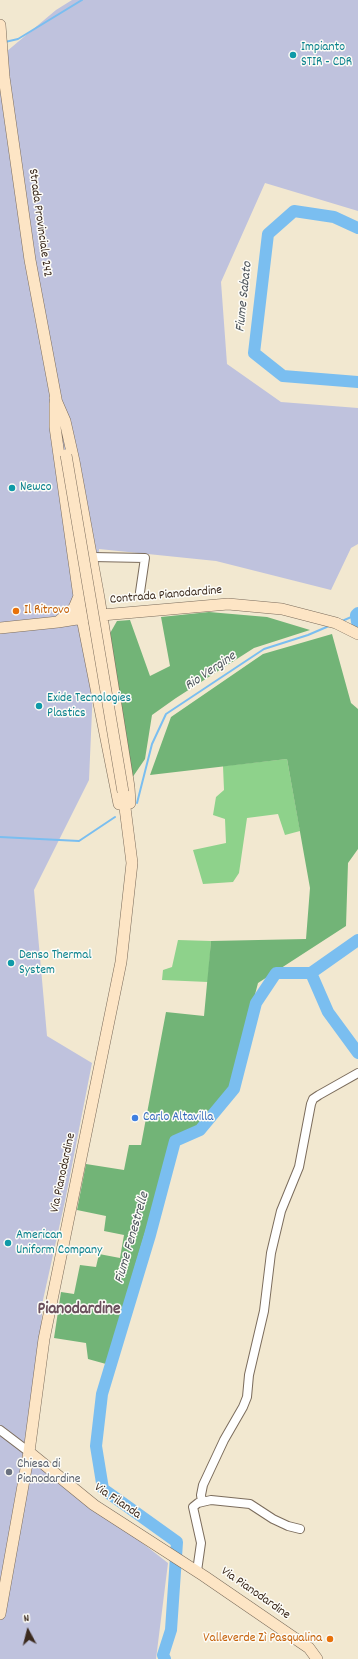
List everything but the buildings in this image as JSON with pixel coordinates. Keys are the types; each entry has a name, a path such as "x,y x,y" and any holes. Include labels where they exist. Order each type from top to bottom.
{"street":[{"name":"Strada Provinciale 242","path":"0,25 3,51 2,78 30,260 55,398"},
{"path":"55,398 66,455 129,831"},
{"path":"55,398 67,427 105,632 129,787 129,831"},
{"path":"55,398 55,427 82,618 89,644 117,799 129,831"},
{"path":"92,557 145,558 140,592"},
{"path":"79,596 74,608 61,622 80,632 89,644"},
{"path":"99,598 108,607 121,614 111,623 105,632"},
{"name":"Contrada Pianodardine","path":"0,628 61,622 102,615 228,604 252,605 282,609 336,623 358,634"},
{"name":"Via Pianodardine","path":"0,1614 29,1452 44,1339 121,962 132,863 129,831"},
{"path":"202,1502 201,1495 203,1485 224,1440 243,1408 247,1397 249,1375 264,1311 271,1253 281,1211 298,1167 311,1104 313,1099 354,1075"},
{"path":"0,1430 29,1452"},
{"name":"Via Filanda","path":"29,1452 94,1505 174,1556"},
{"path":"197,1571 201,1543 192,1508 198,1503 211,1500 250,1504 273,1519 288,1526 300,1529"},
{"name":"Via Pianodardine","path":"174,1556 308,1648 317,1659"}],"shaded area":[{"path":"72,0 358,0 358,211 265,183 221,282 227,364 281,402 358,408 358,544 351,548 331,590 216,561 99,549 89,780 34,890 47,1036 92,1063 65,1201 43,1300 32,1457 168,1563 156,1659 0,1659 0,57 56,10"}],"green space":[{"path":"209,612 267,617 310,630 254,648 152,715 145,759 132,778 109,635 117,621 130,620 150,676 170,666 161,617"},
{"path":"332,634 351,703 358,709 358,849 348,863 346,926 258,983 231,1087 202,1123 173,1138 106,1364 88,1359 86,1343 54,1338 61,1292 74,1294 80,1265 96,1267 99,1254 120,1258 124,1235 104,1231 106,1216 77,1210 86,1164 124,1170 129,1145 141,1145 166,1012 204,1016 211,941 306,939 310,888 287,759 150,775 171,717 263,654"},
{"path":"287,759 300,831 285,835 278,814 247,818 239,873 233,882 203,884 193,850 226,843 225,819 213,815 216,797 224,790 223,766"},
{"path":"178,940 211,941 208,982 162,980 163,970 172,967"}],"waterway":[{"path":"5,42 18,39 82,0"},
{"name":"Fiume Sabato","path":"358,228 334,217 294,211 268,234 254,353 283,376 358,382"},
{"name":"Fiume Sabato","path":"358,613 356,615 358,628"},
{"name":"Rio Vergine","path":"342,621 356,615"},
{"name":"Rio Vergine","path":"137,803 152,744 166,714 264,649 308,635 329,626"},
{"name":"Rio Vergine","path":"0,837 79,841 115,817"},
{"name":"Fiume Sabato","path":"358,940 311,973 328,1012 358,1053"},
{"name":"Fiume Fenestrelle","path":"165,1659 163,1655 171,1630 177,1542 103,1489 96,1446 102,1394 150,1235 175,1141 200,1130 234,1089 256,1003 276,973 311,973"}],"place":[{"name":"Impianto STIR - CDR","path":"293,55"},
{"name":"Newco","path":"12,488"},
{"name":"Il Ritrovo","path":"16,611"},
{"name":"Exide Tecnologies Plastics","path":"39,706"},
{"name":"Denso Thermal System","path":"11,963"},
{"name":"Carlo Altavilla","path":"135,1118"},
{"name":"American Uniform Company","path":"8,1243"},
{"name":"Chiesa di Pianodardine","path":"9,1472"},
{"name":"Valleverde Zì Pasqualina","path":"330,1639"}],"district":[{"name":"Pianodardine","path":"79,1311"}]}
